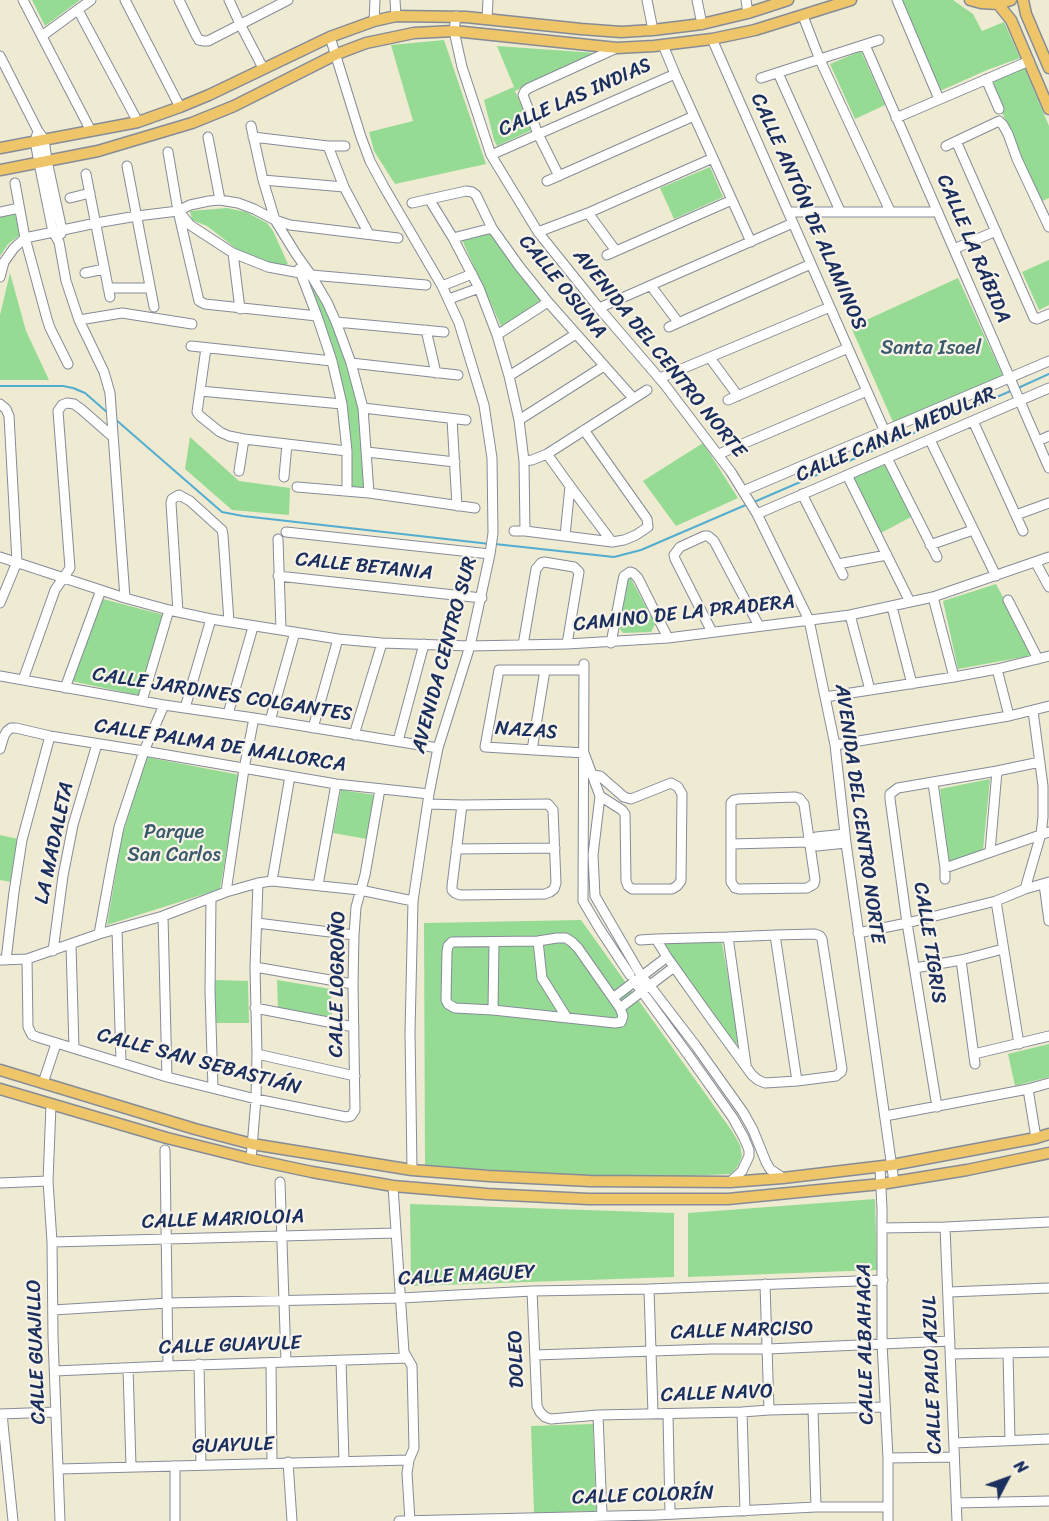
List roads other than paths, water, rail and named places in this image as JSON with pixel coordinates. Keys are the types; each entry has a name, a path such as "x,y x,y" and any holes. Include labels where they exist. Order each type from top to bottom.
{"main road":[{"path":"0,148 39,137 91,131 138,122 180,107 330,37 374,21 396,16 456,16 621,32 702,24 788,0"},
{"path":"0,170 98,151 192,123 234,106 337,54 366,43 414,33 454,32 616,48 663,45 712,39 755,30 851,0"},
{"path":"970,0 998,4 1011,0"},
{"path":"1023,0 1026,15 1048,60"},
{"path":"998,4 1010,17 1049,109"},
{"path":"728,18 734,35"},
{"path":"0,1070 252,1144 412,1170 590,1181 730,1182 783,1178 880,1167 1049,1134"},
{"path":"0,1089 167,1138 251,1159 393,1186 487,1194 588,1199 728,1199 881,1184 1049,1154"}],"street":[{"path":"23,0 91,131"},
{"path":"42,36 91,0"},
{"path":"125,0 180,107"},
{"path":"178,0 199,40 208,41 288,0"},
{"path":"229,0 263,68"},
{"path":"374,21 375,0"},
{"path":"395,0 396,16"},
{"path":"487,19 488,0"},
{"path":"647,0 653,30"},
{"path":"697,0 702,24"},
{"path":"746,0 748,13"},
{"path":"897,0 939,99"},
{"path":"78,10 138,122"},
{"name":"AVENIDA DEL CENTRO NORTE","path":"456,16 454,32 464,77 491,155 538,232 598,308 660,378 719,454 755,511 809,620 835,745 845,839 894,1182"},
{"path":"803,16 820,60 890,211"},
{"name":"AVENIDA CENTRO SUR","path":"330,37 370,161 449,299 467,347 484,405 492,458 491,551 470,646 438,748 413,901 410,1032 412,1170"},
{"name":"CALLE ANTÓN DE ALAMINOS","path":"712,39 885,432"},
{"path":"761,78 879,40"},
{"path":"663,45 751,242"},
{"name":"CALLE LA RÁBIDA","path":"865,45 1049,468"},
{"path":"560,176 538,134 523,95 529,88 616,48"},
{"path":"0,56 39,137 66,281 79,320 104,372 110,393 125,598"},
{"path":"896,118 1029,61"},
{"path":"778,73 840,211"},
{"name":"CALLE LAS INDIAS","path":"491,155 675,74"},
{"path":"986,79 999,109"},
{"path":"547,181 694,116"},
{"path":"946,146 999,122 1003,125 1044,207 1049,227"},
{"path":"251,126 275,220 311,275 336,322 351,363 363,408 369,493"},
{"path":"208,137 220,200"},
{"path":"253,137 345,146"},
{"path":"956,141 1034,318 1049,314"},
{"path":"328,146 344,187 369,234"},
{"path":"168,152 178,211 199,300 205,304 240,309 317,316"},
{"path":"538,232 588,213 713,158"},
{"path":"127,166 154,307"},
{"path":"86,174 109,293 149,288"},
{"path":"263,180 344,187"},
{"path":"15,183 25,238 50,327 68,364"},
{"name":"CALLE OSUNA","path":"429,200 466,191 476,195 492,228 519,266 633,398"},
{"path":"70,198 90,193"},
{"path":"0,277 4,262 25,238 96,223 178,211 200,202 220,200 238,203 290,225 398,238"},
{"path":"412,203 429,200 472,274 497,335 519,420 524,461 525,531"},
{"path":"588,213 612,253 732,200"},
{"path":"0,212 19,208"},
{"path":"178,211 190,225 233,253 268,267 311,275 426,285"},
{"path":"788,212 938,212"},
{"path":"598,308 793,223"},
{"path":"453,238 492,228"},
{"path":"954,249 996,231"},
{"path":"233,253 240,309"},
{"path":"296,254 300,273 332,361 342,404 347,451 347,491"},
{"path":"651,286 674,325 811,264"},
{"path":"85,273 104,269"},
{"path":"442,286 472,274"},
{"path":"449,299 478,288"},
{"path":"497,335 548,302"},
{"path":"660,378 830,307"},
{"path":"79,320 122,313 192,324"},
{"path":"336,322 444,332"},
{"path":"426,330 436,373"},
{"path":"509,376 576,334"},
{"path":"191,346 332,361"},
{"path":"206,348 197,409 200,416 224,434 244,439 347,451"},
{"path":"710,358 733,398 848,348"},
{"name":"CALLE CANAL MEDULAR","path":"745,494 885,432 1011,382 1049,362"},
{"path":"351,363 458,375"},
{"path":"519,420 604,366"},
{"name":"CALLE CANAL MEDULAR","path":"755,511 848,475 1019,399 1049,388"},
{"path":"524,461 547,454 647,390"},
{"path":"200,391 342,404"},
{"path":"719,454 867,391"},
{"path":"0,603 17,562 9,416 1,404"},
{"path":"23,680 55,590 70,568 58,411 62,405 74,404 113,432"},
{"path":"363,408 466,420"},
{"path":"452,419 456,506"},
{"path":"973,421 1023,531"},
{"path":"514,531 612,542 636,536 645,530 648,524 647,519 584,430"},
{"path":"1038,441 1049,436"},
{"path":"239,471 244,439"},
{"path":"930,440 996,576"},
{"path":"284,477 287,444"},
{"path":"367,452 455,462"},
{"path":"547,454 612,542"},
{"path":"887,458 937,557"},
{"path":"848,475 910,602"},
{"path":"565,536 570,486"},
{"path":"297,487 369,493 475,508"},
{"path":"802,494 843,576"},
{"path":"142,701 173,611 171,503 175,496 183,496 190,501 218,526 223,535 229,622"},
{"path":"1016,515 1049,503"},
{"path":"930,545 973,530"},
{"path":"286,532 491,551"},
{"path":"712,632 674,555 680,547 704,536 714,541 759,626"},
{"path":"278,539 281,630"},
{"path":"838,564 887,555"},
{"name":"CAMINO DE LA PRADERA","path":"0,556 125,598 211,620 338,639 470,646 610,643 850,615 933,597 1049,557"},
{"path":"523,645 536,568 544,562 574,567 579,572 567,644"},
{"path":"1036,563 1049,587"},
{"path":"610,643 623,580 630,572 638,578 668,638"},
{"name":"CALLE BETANIA","path":"278,576 482,598"},
{"path":"65,688 101,590"},
{"path":"933,597 954,677"},
{"path":"1008,600 1038,659"},
{"path":"892,606 912,684"},
{"path":"850,615 870,690"},
{"path":"184,708 211,620"},
{"path":"228,714 253,627"},
{"path":"270,721 295,632"},
{"path":"313,728 338,639"},
{"path":"354,735 382,643"},
{"path":"398,741 424,645"},
{"path":"825,697 954,677 1049,656"},
{"name":"NAZAS","path":"584,667 584,753 485,747 499,670 545,670 584,667"},
{"path":"997,669 1009,716"},
{"path":"531,750 545,670"},
{"name":"CALLE JARDINES COLGANTES","path":"0,676 164,705 438,748"},
{"path":"99,934 119,827 144,751 164,705"},
{"path":"835,745 1009,716 1049,706"},
{"path":"1025,889 1045,833 1043,786 1033,711"},
{"path":"226,892 254,718"},
{"name":"CALLE PALMA DE MALLORCA","path":"0,749 7,731 16,728 50,736 336,784 380,789 462,805 548,804 553,810 555,848"},
{"path":"50,736 22,840 3,960 27,959 258,883 272,881 318,885 360,890 413,901"},
{"name":"LA MADALETA","path":"53,951 63,876 73,825 97,744"},
{"path":"584,753 600,796 593,855 595,896 636,978"},
{"path":"584,753 583,901 599,928 636,978 743,1112 770,1169 783,1178"},
{"path":"945,879 933,783 1040,762"},
{"path":"990,852 997,771"},
{"path":"592,775 600,776 624,797 631,799 671,783 678,787 682,794 682,805 681,881 677,886 672,889 632,889 628,886 625,814 600,796"},
{"path":"272,881 290,776"},
{"name":"CALLE TIGRIS","path":"933,783 898,788 890,794 890,800 907,923 937,1107"},
{"path":"318,885 336,784"},
{"name":"CALLE LOGROÑO","path":"355,1110 353,984 356,907 365,876 380,789"},
{"path":"799,798 804,804 809,842 815,880 811,886 739,889 735,888 731,882 730,807 734,800 799,798"},
{"path":"456,849 555,848 556,883 554,888 545,894 460,895 455,893 452,886 456,849 462,805"},
{"path":"945,868 1045,833"},
{"path":"731,844 809,842 816,837 845,839"},
{"path":"251,1159 256,1100 255,967 258,883"},
{"path":"858,933 996,901 1046,883 1049,921"},
{"path":"211,898 210,991 213,1088"},
{"path":"996,901 1019,1044"},
{"path":"162,916 167,1077"},
{"path":"257,922 354,935"},
{"path":"117,930 121,1062"},
{"path":"640,940 656,939 815,934 820,936 841,1072 836,1076 797,1081 765,1083 758,1080 752,1075 656,939"},
{"path":"775,935 797,1081"},
{"path":"729,937 746,1065"},
{"path":"566,938 572,942 620,1008 623,1017 621,1022 455,1008 448,1004 446,1000 447,952 452,942 538,941 566,938"},
{"path":"538,941 542,978 567,1018"},
{"path":"493,1010 494,942"},
{"path":"71,945 74,1048"},
{"path":"915,968 961,960 1003,949"},
{"path":"613,998 636,978 667,957"},
{"name":"CALLE SAN SEBASTIÁN","path":"27,959 28,1027 32,1035 167,1077 256,1100 346,1117 354,1114 355,1110"},
{"path":"961,960 975,1065"},
{"path":"255,967 353,984"},
{"path":"620,1008 674,967"},
{"path":"646,988 744,1138 749,1156 747,1163 730,1182"},
{"path":"255,1008 354,1027"},
{"path":"974,1054 1049,1036"},
{"path":"43,1083 56,1044"},
{"path":"257,1054 356,1076"},
{"path":"885,1116 1049,1083"},
{"path":"1028,1089 1036,1138"},
{"name":"CALLE GUAJILLO","path":"51,1105 48,1181 52,1242 60,1521"},
{"path":"165,1150 168,1365"},
{"path":"748,1150 761,1150"},
{"name":"CALLE ALBAHACA","path":"880,1167 882,1343 888,1458 888,1521"},
{"path":"0,1182 48,1181"},
{"path":"280,1182 286,1362"},
{"path":"393,1186 404,1352 412,1366 414,1448 407,1473 410,1521"},
{"path":"882,1228 1049,1222"},
{"name":"CALLE PALO AZUL","path":"945,1227 957,1521"},
{"name":"CALLE MARIOLOIA","path":"52,1242 396,1233"},
{"name":"CALLE MAGUEY","path":"53,1310 168,1303 401,1298 532,1291 882,1280"},
{"path":"765,1284 769,1410"},
{"path":"949,1292 1049,1288"},
{"path":"649,1289 653,1414"},
{"name":"DOLEO","path":"532,1291 537,1406 545,1417 551,1419"},
{"name":"CALLE NARCISO","path":"535,1355 768,1349 950,1341"},
{"path":"951,1354 1049,1352"},
{"path":"1008,1353 1010,1440"},
{"name":"CALLE GUAYULE","path":"55,1371 168,1365 407,1358"},
{"path":"341,1360 344,1461"},
{"path":"272,1363 272,1462"},
{"path":"200,1364 201,1465"},
{"path":"128,1368 131,1466"},
{"name":"CALLE NAVO","path":"551,1419 598,1415 885,1407"},
{"path":"813,1409 816,1508"},
{"path":"13,1521 1,1414 56,1412"},
{"path":"742,1412 745,1511"},
{"path":"668,1414 670,1514"},
{"path":"598,1415 602,1515"},
{"path":"954,1443 1049,1439"},
{"path":"888,1458 954,1456"},
{"name":"GUAYULE","path":"59,1469 409,1460"},
{"path":"288,1462 292,1521"},
{"path":"175,1466 175,1521"},
{"path":"956,1503 1049,1501"},
{"name":"CALLE COLORÍN","path":"399,1521 536,1519 602,1515 656,1518 670,1514 887,1507"},
{"path":"771,1510 772,1521"}],"waterway":[{"path":"1018,388 1049,374"},
{"path":"0,386 73,388 85,393 108,413"},
{"path":"754,502 1013,390"},
{"path":"115,419 222,512 490,544"},
{"path":"495,544 614,557 641,550 748,504"}],"park label":[{"name":"Santa Isael","path":"931,349"},
{"name":"Parque San Carlos","path":"174,844"}]}
